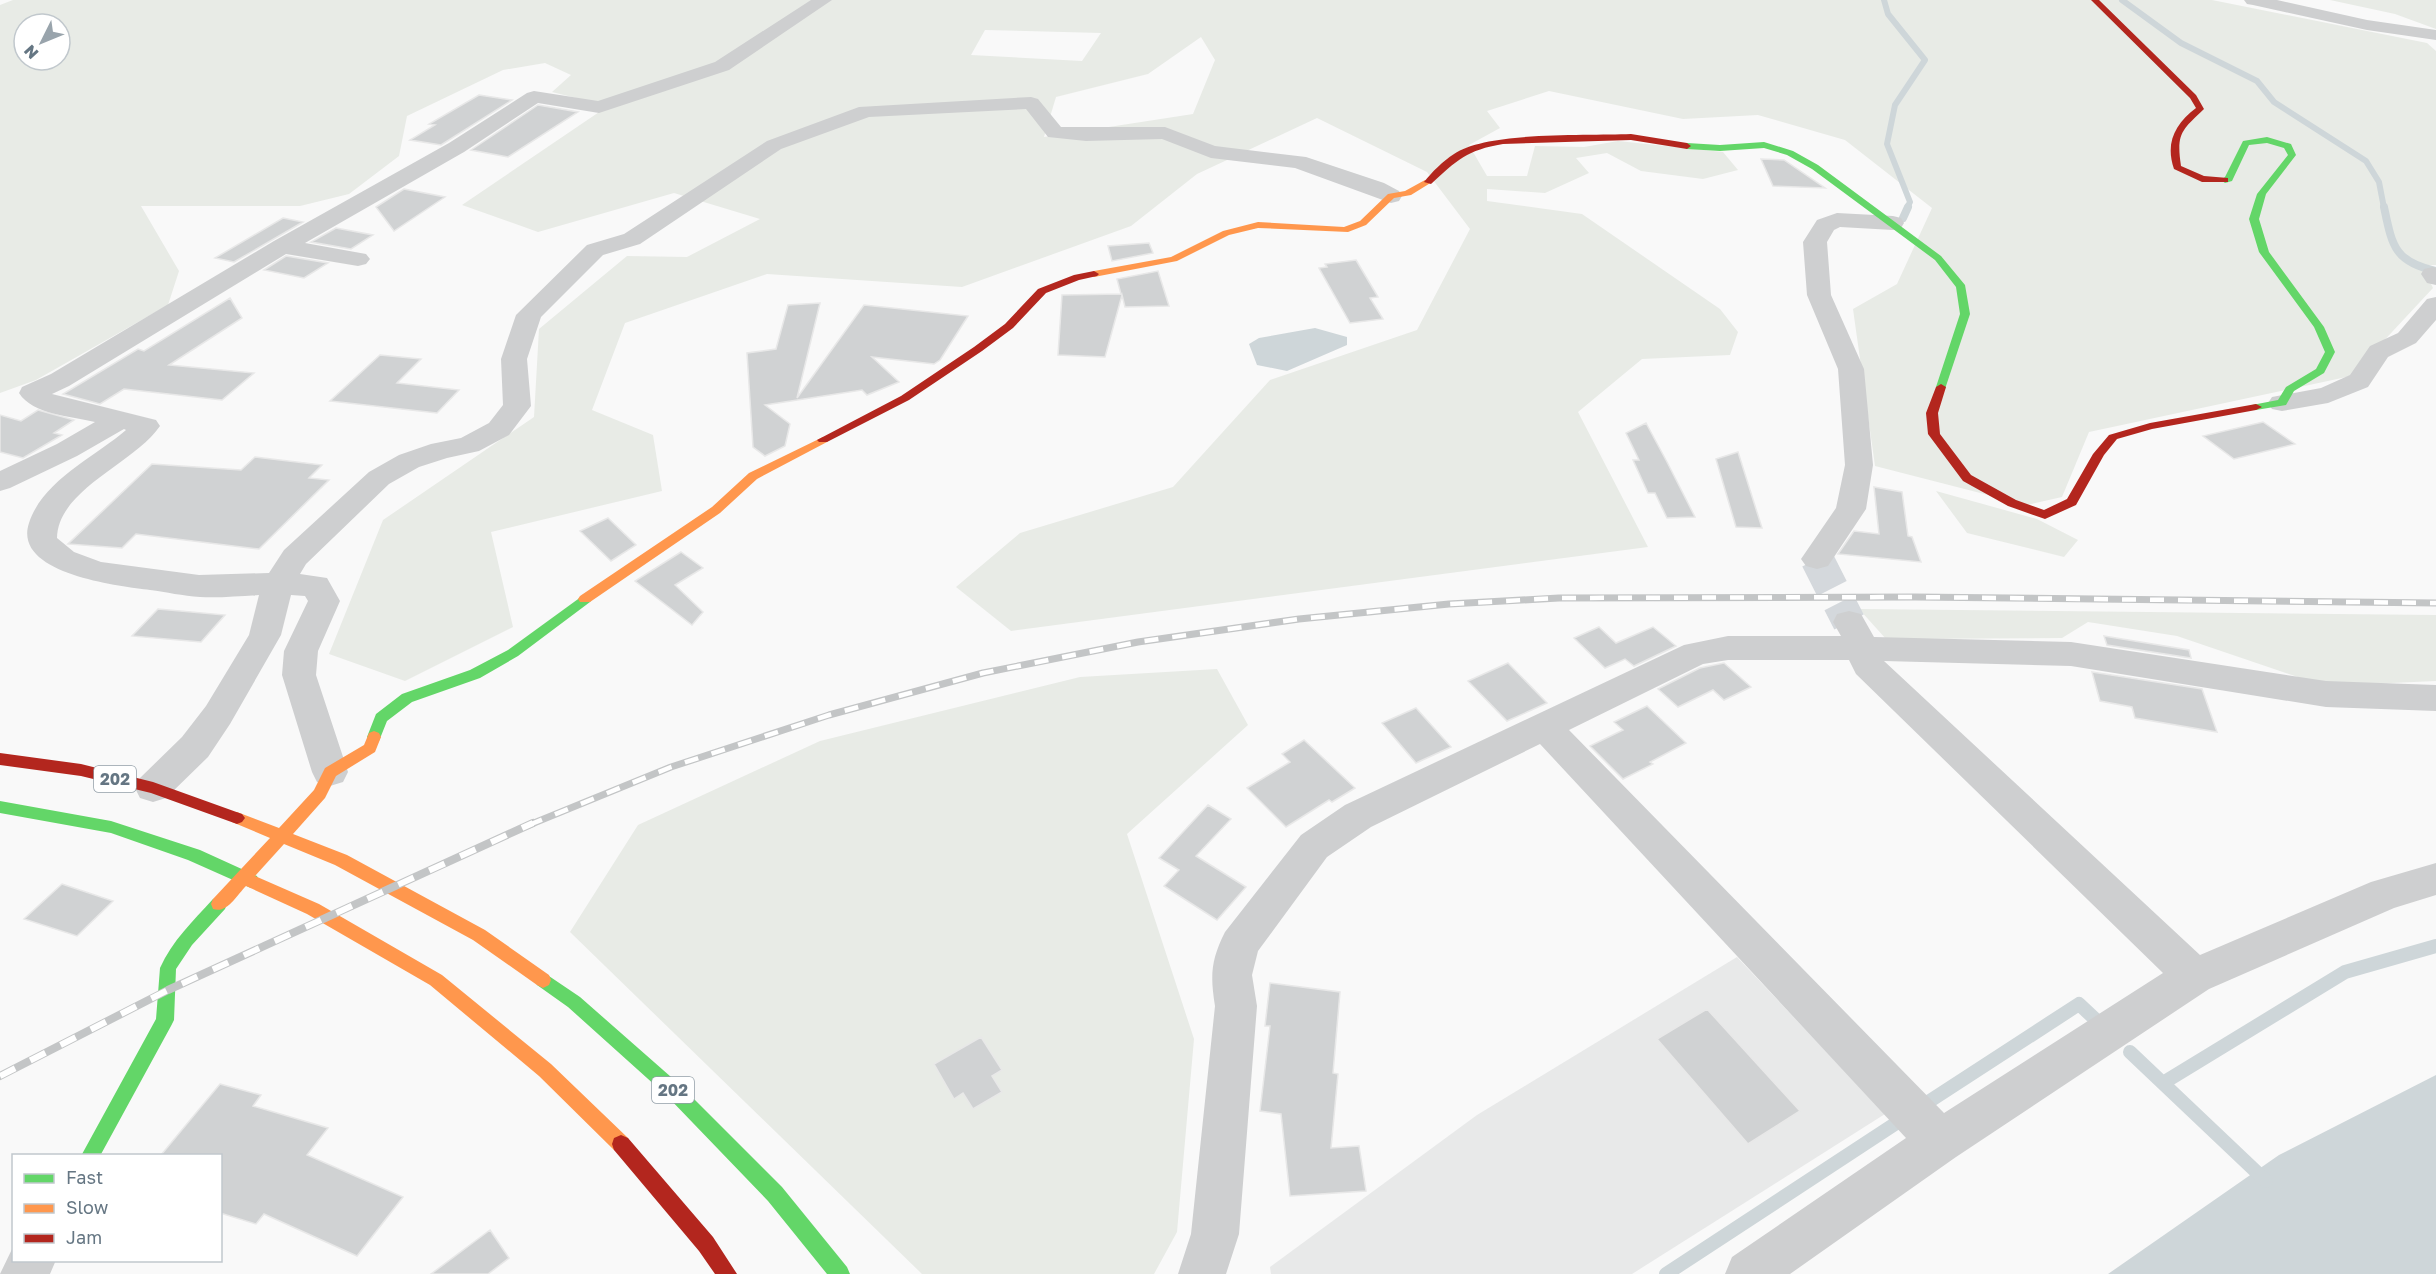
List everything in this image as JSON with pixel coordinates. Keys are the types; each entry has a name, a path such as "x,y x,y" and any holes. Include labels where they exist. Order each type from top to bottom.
{"main road":[{"path":"91,1154 165,1020 168,968 186,940 320,794 330,772 370,748 381,718 407,699 475,674 513,653 614,577 716,510 753,476 905,398 1009,326 1042,291 1077,277 1174,259 1226,233 1258,225 1346,230 1363,223 1391,196 1408,193 1424,186 1458,155 1481,145 1503,141 1631,137 1686,146 1775,147 1815,167 1893,223 1938,258 1961,287 1965,314 1932,413 1934,434 1967,478 2012,503 2045,515 2072,502 2099,454 2113,437 2150,426 2282,404 2290,389 2320,370 2330,352 2319,327 2264,252 2254,219 2262,194 2292,155 2288,146 2273,140 2257,139 2246,143 2229,179 2216,182 2193,178 2176,167 2172,138 2180,122 2200,109 2193,97 2095,0"},
{"name":"202","path":"0,759 81,770 153,788 227,814 340,860 479,935 574,1002 673,1090 776,1194 840,1274"},
{"path":"0,807 111,827 194,855 313,909 436,980 545,1070 609,1130 706,1244 727,1274"}],"street":[{"path":"330,772 299,675 302,651 324,601 316,586 278,584 199,586 97,572 63,559 42,541 44,520 64,493 136,438 146,426 46,402 32,393 60,380 282,246 443,156 500,122 534,97 599,107 722,66 732,62 823,0"},
{"path":"2233,0 2259,2 2367,26 2436,35"},
{"path":"153,788 195,747 218,715 265,635 278,584 295,557 379,478 409,461 441,450 469,445 499,429 517,406 514,359 529,315 595,250 632,239 774,145 867,111 1031,103 1055,133 1086,135 1165,133 1211,152 1298,162 1376,188 1391,196"},
{"path":"1817,559 1851,509 1859,465 1851,369 1819,295 1815,242 1825,225 1837,220 1893,223"},
{"path":"282,246 358,259"},
{"path":"2282,404 2328,395 2359,381 2379,352 2407,338 2436,304"},
{"path":"0,482 67,450 119,420"},
{"path":"1855,635 1868,665 2194,976"},
{"path":"1202,1274 1215,1234 1236,1006 1231,975 1239,944 1314,846 1358,816 1695,653 1855,635 2071,654 2326,694 2436,698"},
{"path":"1544,726 1940,1141"},
{"path":"1749,1274 1940,1141 2194,976 2385,894 2436,879"}],"shaded area":[{"path":"13,0 2212,0 2427,43 2436,51 2436,265 2422,265 2433,288 2351,376 2089,432 2062,497 2027,505 1875,466 1853,309 1897,284 1932,208 1845,140 1758,115 1683,119 1549,91 1487,111 1500,128 1469,145 1487,176 1527,176 1535,146 1584,147 1618,141 1723,152 1738,170 1703,179 1641,171 1607,153 1576,158 1589,173 1545,193 1487,189 1487,201 1582,214 1720,309 1738,332 1730,355 1642,359 1578,412 1648,547 1011,631 956,587 1020,533 1173,487 1270,380 1417,330 1470,229 1427,172 1317,118 1197,174 1131,226 962,287 767,274 625,323 592,410 653,435 662,491 491,532 513,627 405,681 329,654 383,520 534,417 539,329 627,256 687,257 760,219 674,193 538,232 462,205 608,106 552,92 571,75 545,63 503,70 407,116 399,156 349,194 300,206 141,206 179,271 168,305 36,380 0,393 0,5","holes":["985,30 1101,33 1082,61 971,55","1201,37 1215,60 1193,114 1044,137 1056,97 1148,74"]},
{"path":"2330,0 2436,0 2436,29 2395,14"},
{"path":"1315,328 1347,337 1347,345 1287,371 1257,365 1249,344 1259,338"},
{"path":"1936,491 2037,519 2078,540 2064,557 1967,533"},
{"path":"1859,609 2436,615 2436,681 2324,686 2177,636 2088,622 2062,638 1886,639"},
{"path":"1217,669 1248,725 1127,834 1194,1039 1177,1232 1154,1274 922,1274 570,932 638,825 820,741 1080,677"},
{"path":"1737,957 1885,1114 1632,1274 1271,1274 1270,1267 1477,1115"},
{"path":"2436,1075 2436,1274 2108,1274 2279,1155"}],"building":[{"path":"479,95 512,100 441,145 410,140 435,125 429,124"},
{"path":"538,105 578,112 508,157 471,150"},
{"path":"1761,159 1784,160 1825,188 1773,186"},
{"path":"404,189 445,197 394,231 376,207"},
{"path":"283,218 303,222 234,262 215,258"},
{"path":"336,228 373,235 351,249 311,242"},
{"path":"1149,243 1153,253 1112,261 1108,246"},
{"path":"286,256 328,263 304,278 264,270"},
{"path":"1356,260 1378,297 1370,298 1383,319 1350,323 1319,268 1327,267 1325,264"},
{"path":"1158,271 1169,306 1125,307 1122,295 1105,357 1058,355 1062,295 1121,294 1117,279"},
{"path":"230,298 242,318 169,365 254,373 222,400 124,389 100,404 63,394 138,349 144,351"},
{"path":"820,303 797,398 864,305 968,316 940,360 934,364 872,357 899,382 867,395 862,390 765,405 790,424 785,446 765,456 753,447 747,353 776,349 788,305"},
{"path":"380,355 421,359 397,383 459,390 437,413 330,401"},
{"path":"38,410 74,420 54,433 62,435 23,458 0,452 0,415 21,421"},
{"path":"2263,422 2295,444 2234,459 2203,436"},
{"path":"1646,423 1695,517 1667,518 1655,493 1648,493 1633,460 1639,460 1626,433"},
{"path":"1738,452 1762,528 1736,527 1716,459"},
{"path":"255,457 322,465 309,478 329,480 259,549 136,534 122,548 68,544 152,464 241,470"},
{"path":"1874,487 1902,492 1908,536 1912,537 1921,562 1838,554 1854,531 1879,534"},
{"path":"608,518 636,545 611,561 580,531"},
{"path":"681,552 703,568 675,585 703,612 692,625 635,581"},
{"path":"158,609 225,615 201,642 132,636"},
{"path":"1599,627 1616,643 1653,627 1676,646 1634,666 1625,659 1605,668 1574,638"},
{"path":"2104,636 2189,650 2191,658 2107,645"},
{"path":"1508,663 1547,703 1507,721 1468,681"},
{"path":"1724,663 1751,687 1724,700 1713,690 1678,707 1658,689 1700,668"},
{"path":"2092,672 2202,689 2217,732 2135,718 2132,707 2100,701"},
{"path":"1647,706 1686,743 1650,762 1653,764 1623,779 1590,746 1623,730 1614,722"},
{"path":"1416,708 1451,747 1416,763 1382,723"},
{"path":"1304,740 1355,788 1332,802 1329,800 1286,827 1247,788 1290,762 1282,754"},
{"path":"1208,805 1231,819 1196,856 1246,887 1217,920 1164,886 1179,870 1159,858"},
{"path":"62,884 113,901 77,936 24,919"},
{"path":"1270,983 1340,992 1333,1073 1338,1074 1331,1148 1359,1146 1366,1191 1290,1196 1281,1114 1260,1111 1270,1026 1265,1026"},
{"path":"1707,1009 1800,1111 1748,1144 1657,1039"},
{"path":"981,1037 1002,1070 992,1076 1002,1092 973,1109 963,1093 954,1099 934,1064"},
{"path":"220,1084 261,1095 253,1106 328,1128 307,1155 403,1197 357,1256 264,1214 256,1224 222,1214 222,1154 162,1154"},
{"path":"490,1230 509,1258 488,1274 431,1274"}],"waterway":[{"path":"1884,0 1888,14 1925,60 1895,105 1887,144 1910,202 1907,208"},
{"path":"2122,0 2181,43 2257,81 2274,102 2366,161 2379,182 2384,208"},
{"path":"1903,218 1908,207"},
{"path":"2384,207 2397,250 2411,263 2436,271"},
{"path":"2163,1083 2345,972 2436,946"},
{"path":"1919,1108 2079,1004 2095,1019"},
{"path":"2130,1052 2266,1181"},
{"path":"1666,1274 1904,1118"}],"tunnel":[{"path":"1817,559 1849,622"}],"railway":[{"path":"529,825 671,767 829,715 983,673 1138,642 1299,619 1449,604 1559,598 1915,597 2436,603"},
{"path":"0,1076 168,990 533,823"}],"traffic: fast":[{"path":"2225,180 2229,179 2246,143 2267,140 2288,146 2292,155 2262,194 2254,219 2264,252 2319,327 2330,352 2320,371 2290,389 2282,403 2256,407"},
{"path":"1687,146 1720,148 1764,145 1790,153 1815,167 1938,258 1961,287 1965,314 1941,387"},
{"path":"374,737 381,718 407,698 475,674 513,653 585,599"},
{"path":"0,807 111,827 194,855 251,881"},
{"path":"91,1154 165,1020 168,968 186,940 219,904"},
{"path":"543,980 574,1002 673,1090 775,1194 840,1274"}],"traffic: slow":[{"path":"1094,274 1174,259 1226,233 1258,225 1345,230 1363,223 1391,196 1408,193 1428,182"},
{"path":"585,599 716,510 753,476 823,440"},
{"path":"219,904 320,794 330,772 370,748 374,737"},
{"path":"237,818 341,860 479,935 543,980"},
{"path":"251,881 313,909 436,980 545,1070 621,1144"}],"traffic: jam":[{"path":"2095,0 2193,97 2200,109 2185,121 2177,133 2175,140 2177,167 2202,179 2225,180"},
{"path":"1428,182 1458,155 1481,145 1503,141 1631,137 1687,146"},
{"path":"823,440 905,398 978,349 1009,326 1042,291 1077,277 1094,274"},
{"path":"1941,387 1932,413 1934,434 1967,478 2012,503 2045,515 2072,502 2099,454 2113,437 2150,426 2256,407"},
{"path":"0,759 81,770 153,788 237,818"},
{"path":"621,1144 706,1244 727,1274"}]}
